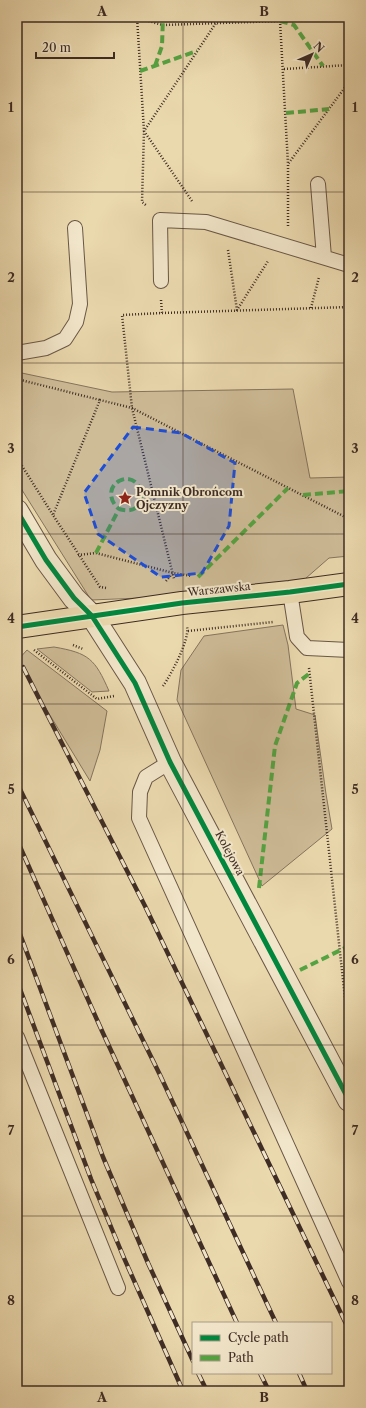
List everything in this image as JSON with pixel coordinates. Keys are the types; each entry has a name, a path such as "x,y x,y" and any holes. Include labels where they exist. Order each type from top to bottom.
{"main road":[{"name":"Warszawska","path":"17,627 182,603 290,592 349,584"}],"street":[{"name":"Kolejowa","path":"17,510 46,560 74,598 92,616 135,683 170,762 349,1100"}],"lane":[{"path":"318,184 324,258"},
{"path":"161,281 160,220 206,222 349,265"},
{"path":"17,353 46,348 65,339 76,322 80,304 75,228"},
{"path":"290,592 296,638 307,648 349,650"},
{"path":"170,762 146,777 140,792 139,818 349,1282"},
{"path":"17,1037 118,1288"}],"path":[{"path":"160,220 142,202 144,131 137,17 163,25 280,21 284,69 288,164 283,245 237,310"},
{"path":"144,131 216,22"},
{"path":"284,69 349,65"},
{"path":"288,164 349,82"},
{"path":"144,131 206,222"},
{"path":"224,227 237,310"},
{"path":"311,308 324,258"},
{"path":"161,281 162,314"},
{"path":"17,458 78,554 96,553 172,573 132,408 122,315 349,307"},
{"path":"17,379 132,408 349,519"},
{"path":"53,515 100,400"},
{"path":"188,631 294,619"},
{"path":"72,645 85,651"},
{"path":"30,647 97,699 114,696 113,691"},
{"path":"307,648 349,1035"}],"highlighted area":[{"path":"133,427 181,433 235,463 229,526 202,573 161,577 98,534 84,493"}],"shaded area":[{"path":"17,372 112,392 293,389 310,478 349,477 349,556 329,558 290,592 91,600 17,482"},
{"path":"283,625 288,645 296,709 315,715 332,829 262,886 177,700 181,670 204,636"},
{"path":"54,647 75,652 89,659 99,671 109,691 92,692 37,649"},
{"path":"27,650 107,711 100,750 90,781 17,661"}],"railway":[{"path":"23,667 145,906 349,1330"},
{"path":"17,783 160,1075 276,1322"},
{"path":"17,840 102,1031 237,1322"},
{"path":"17,926 103,1157 148,1263 192,1359"},
{"path":"17,981 91,1179 183,1391"},
{"path":"198,1374 207,1391"},
{"path":"260,1374 269,1391"},
{"path":"299,1374 307,1391"}],"marked path":[{"path":"155,66 162,46 163,17"},
{"path":"280,21 294,25 323,66"},
{"path":"140,71 197,51"},
{"path":"286,113 329,109"},
{"path":"96,553 119,509 130,510 137,507 141,501 139,487 134,481 128,479 119,481 113,487 111,491 112,499 119,509"},
{"path":"198,577 288,488"},
{"path":"303,495 349,491"},
{"path":"259,888 275,746 297,683 310,673"},
{"path":"300,970 349,946"}],"cycle path":[{"path":"17,511 46,560 74,598 92,616 135,683 170,762 349,1100"},
{"path":"17,627 182,603 290,592 349,584"}],"place":[{"name":"Pomnik Obrońcom Ojczyzny","path":"125,498"}]}
